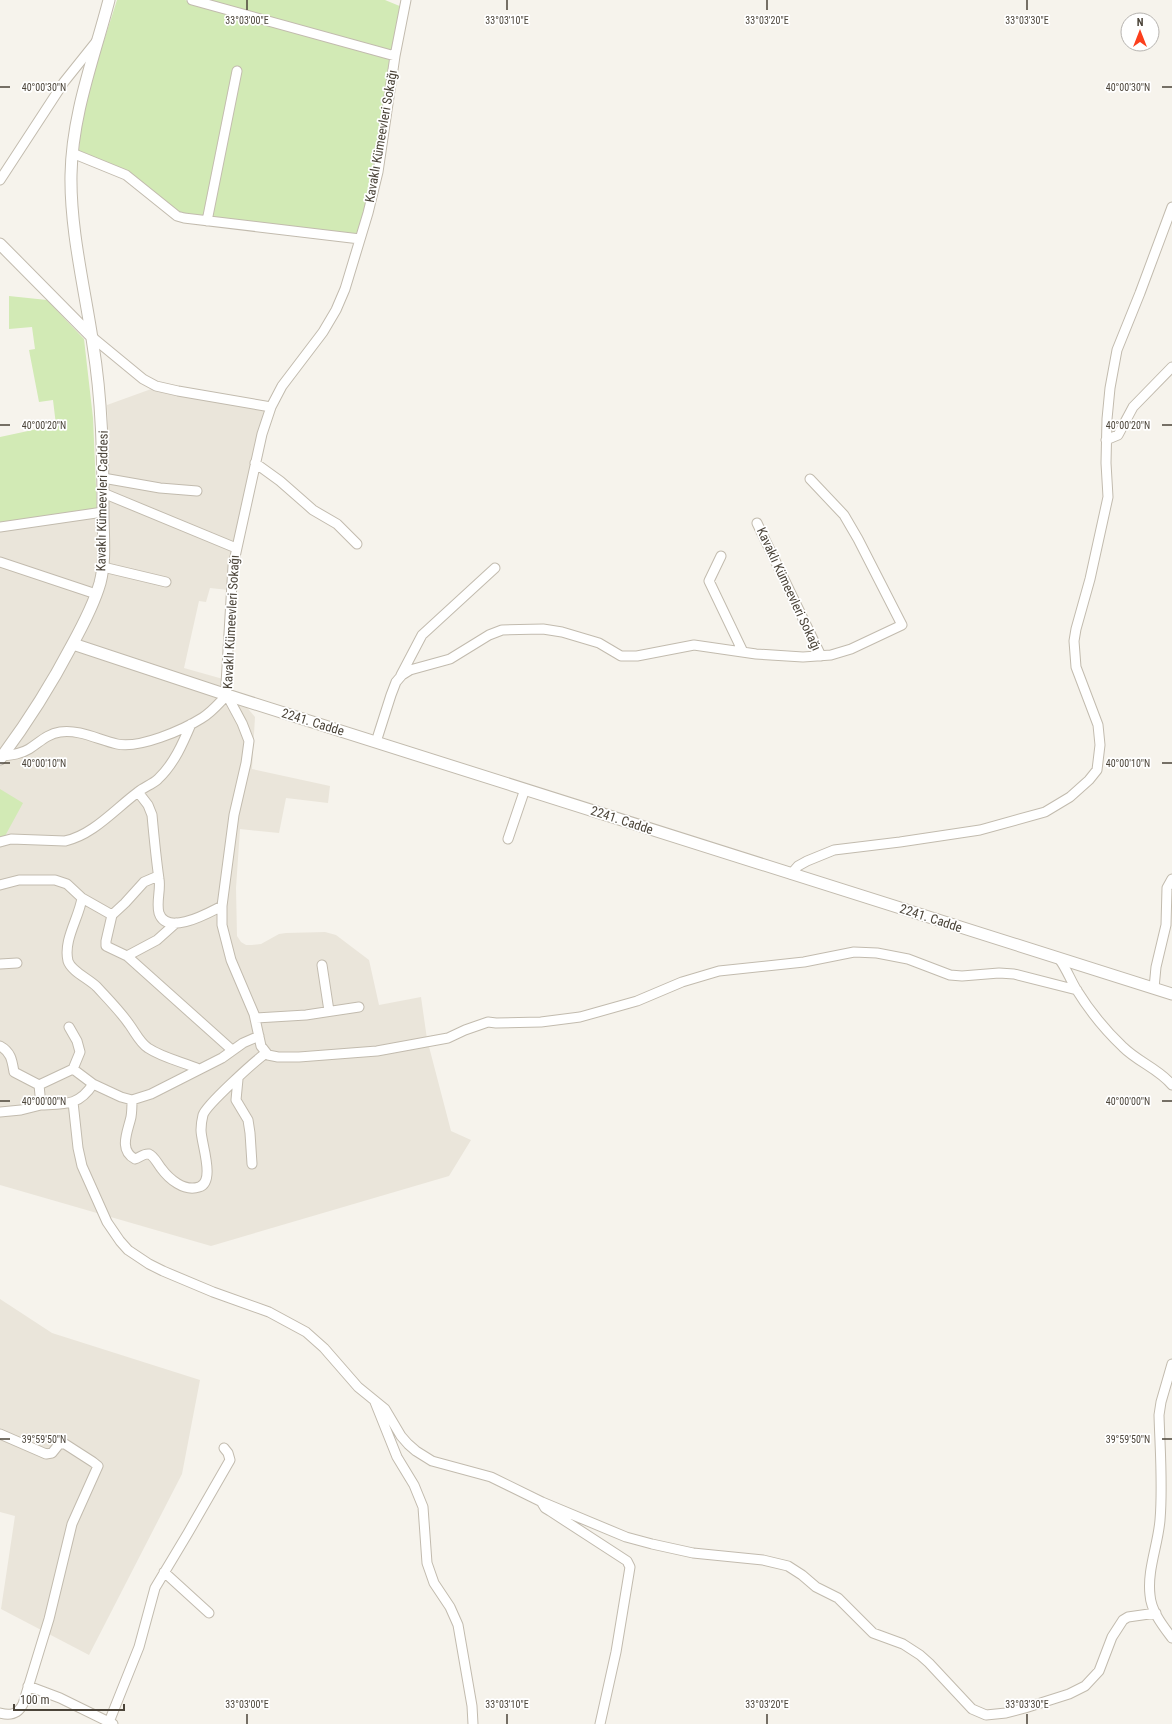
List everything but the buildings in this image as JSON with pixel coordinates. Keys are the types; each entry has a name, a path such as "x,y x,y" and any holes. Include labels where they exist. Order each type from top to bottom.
{"street":[{"name":"Kavaklı Kümeevleri Caddesi","path":"1,758 37,706 73,644 96,594 103,567 103,478 100,394 74,222 71,177 72,153 77,117 96,42 109,0"},
{"name":"Kavaklı Kümeevleri Sokağı","path":"192,0 394,56"},
{"name":"Kavaklı Kümeevleri Sokağı","path":"227,695 226,672 231,585 236,548 255,463 271,407 286,380 323,332 336,310 345,289 360,239 380,158 394,56 406,0"},
{"path":"0,180 64,82 96,42"},
{"path":"207,221 237,71"},
{"path":"72,153 126,175 177,216 207,221 360,239"},
{"path":"791,874 798,866 834,850 980,830 1045,812 1070,797 1094,775 1097,770 1100,754 1098,725 1078,675 1074,641 1090,580 1108,497 1106,440 1109,393 1117,350 1172,207"},
{"path":"0,244 92,337 143,378 156,386 271,407"},
{"path":"1106,440 1118,435 1133,408 1172,367"},
{"path":"255,463 280,481 313,510 337,524 357,544"},
{"path":"103,478 160,488 197,491"},
{"name":"Kavaklı Kümeevleri Sokağı","path":"399,678 410,670 440,662 457,655 489,635 502,630 543,629 562,632 599,643 616,655 621,656 637,656 694,645 743,652 804,657 821,656 850,649 902,625 844,515 810,480"},
{"name":"Kavaklı Kümeevleri Sokağı","path":"103,493 236,548"},
{"path":"0,527 103,512"},
{"name":"Kavaklı Kümeevleri Sokağı","path":"757,523 821,656"},
{"path":"721,556 708,581 743,652"},
{"path":"0,562 20,570 96,594"},
{"path":"103,567 166,582"},
{"path":"376,742 391,695 422,635 495,568"},
{"name":"2241. Cadde","path":"73,644 227,695 1060,960 1172,994"},
{"path":"1,758 23,752 46,736 60,732 69,732 128,745 150,741 203,718 227,695 249,740 246,763 234,816 222,906 222,925 230,960 256,1018 261,1046 266,1053 278,1057 299,1057 377,1051 448,1038 488,1022 541,1022 580,1017 637,1001 682,982 720,971 804,962 854,952 877,953 908,959 950,975 1014,974 1077,990"},
{"path":"0,842 11,839 55,841 72,840 89,832 138,792 158,780 183,745 191,724"},
{"path":"508,840 525,789"},
{"path":"138,792 148,805 152,815 158,876 159,914 163,919 170,922 189,922 222,906"},
{"path":"158,876 144,882 112,915 105,944 108,948 127,956 232,1050"},
{"path":"1154,988 1156,967 1165,930 1167,888 1172,879"},
{"path":"0,885 19,880 55,880 67,884 82,898 112,915"},
{"path":"82,898 80,910 69,941 68,956 70,966 96,986 128,1023 142,1044 162,1055 199,1068"},
{"path":"127,956 157,940 176,922"},
{"path":"1060,960 1069,972 1077,990 1100,1021 1124,1048 1166,1078 1172,1085"},
{"path":"0,964 17,963"},
{"path":"322,965 329,1011"},
{"path":"256,1018 359,1007"},
{"path":"39,1085 73,1070 80,1052 77,1041 69,1027"},
{"path":"73,1070 93,1084 121,1098 132,1100 151,1094 199,1068 222,1058 232,1050 259,1036"},
{"path":"0,1046 11,1056 14,1072 39,1085"},
{"path":"132,1100 131,1117 125,1137 127,1152 130,1156 137,1159 145,1154 149,1154 153,1157 166,1175 177,1183 191,1188 200,1187 205,1183 208,1172 201,1130 204,1115 208,1106 238,1079 254,1062 266,1053"},
{"path":"238,1079 236,1100 248,1120 252,1164"},
{"path":"0,1112 21,1110 41,1105 73,1102 87,1092 93,1084"},
{"path":"39,1085 41,1105"},
{"path":"73,1102 78,1148 82,1166 107,1222 128,1250 149,1264 163,1271 213,1292 269,1312 295,1325 315,1339 346,1374 390,1414 408,1444 432,1462 491,1477 542,1502 614,1533 652,1544 708,1555 779,1562 788,1566 816,1587 838,1598 873,1634 903,1644 920,1655 972,1709 986,1715 1006,1713 1025,1708 1069,1694 1086,1686 1099,1671 1112,1637 1123,1620 1128,1617 1156,1613"},
{"path":"1172,1364 1161,1402 1159,1416 1162,1501 1151,1573 1150,1595 1156,1613 1172,1638"},
{"path":"374,1401 397,1457 421,1500 423,1507 427,1563 434,1583 450,1607 458,1625 472,1706 473,1724"},
{"path":"0,1434 46,1454 52,1453 60,1444 65,1444 98,1466 72,1524 49,1619 23,1704 18,1712 10,1715 0,1714"},
{"path":"28,1686 60,1698 112,1723 139,1647 149,1614 152,1594 229,1463 230,1457 224,1448"},
{"path":"542,1502 545,1508 627,1561 630,1567 616,1652 600,1724"},
{"path":"164,1572 209,1613"}],"shaded area":[{"path":"154,388 214,399 265,411 229,590 210,588 206,602 199,601 184,668 223,679 255,717 252,769 330,786 328,803 286,798 279,833 240,829 236,888 237,936 241,942 246,945 252,945 261,944 279,934 286,933 325,932 336,935 369,960 379,1005 421,997 427,1039 451,1131 471,1140 449,1176 211,1246 0,1185 0,524 109,510 109,446 107,405"},
{"path":"0,1299 52,1333 200,1380 182,1474 89,1655 1,1609 15,1516 0,1512"}],"green space":[{"path":"117,0 185,0 393,57 381,147 358,235 186,215 172,207 129,174 79,151 88,94"},
{"path":"196,0 385,0 402,7 393,53"},
{"path":"9,296 47,300 84,339 93,418 97,510 0,524 0,437 56,425 53,400 39,402 29,350 35,349 32,327 9,329"},
{"path":"0,789 23,803 5,836 0,839"}]}
